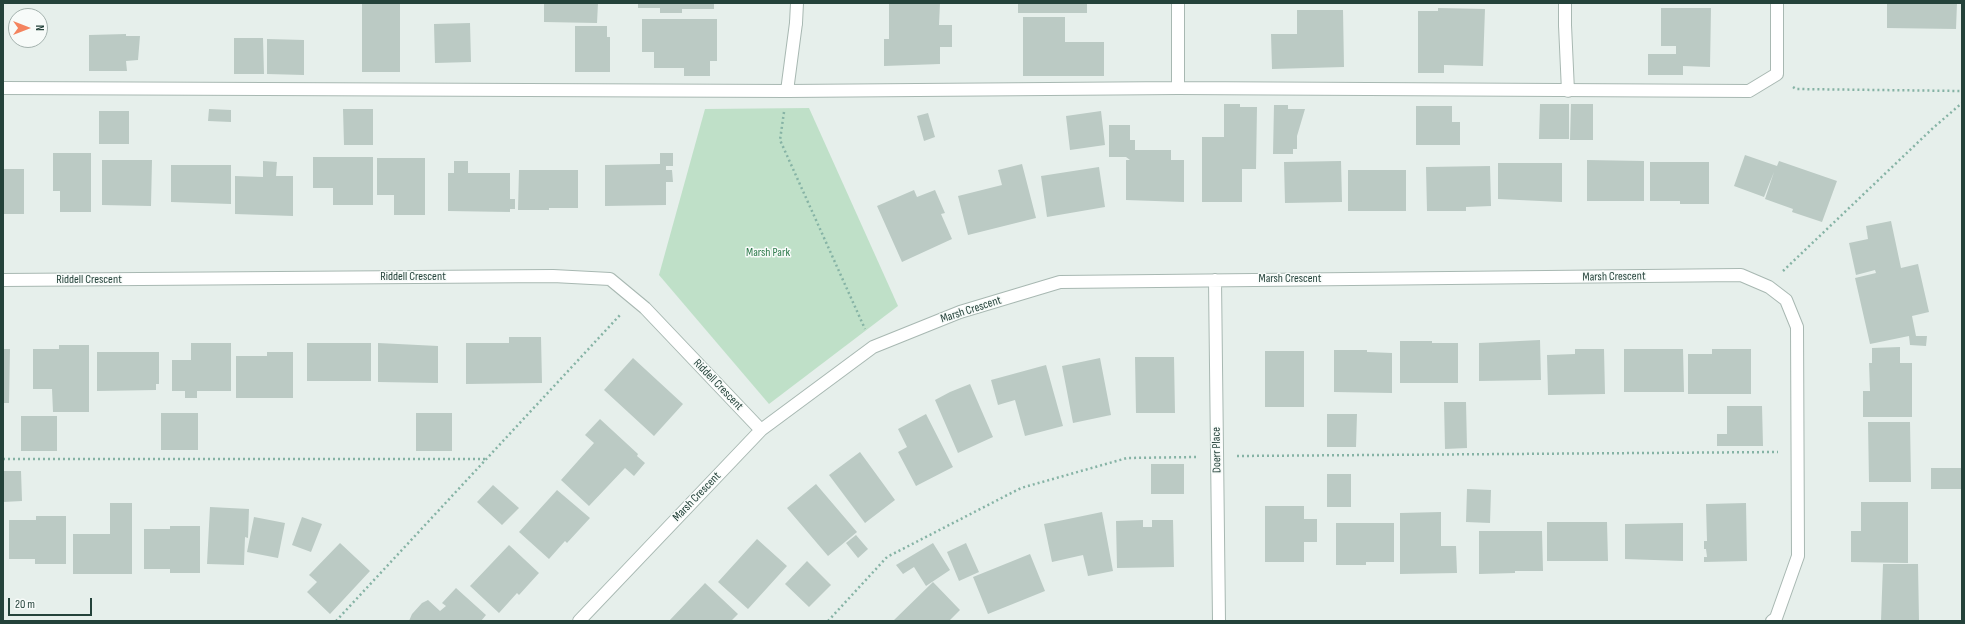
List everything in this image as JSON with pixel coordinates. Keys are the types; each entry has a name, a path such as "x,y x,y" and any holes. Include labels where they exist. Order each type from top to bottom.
{"street":[{"path":"787,91 796,23 797,3"},
{"path":"1564,3 1568,91"},
{"path":"3,88 787,91 1178,88 1750,91 1777,74 1777,3"},
{"path":"1178,8 1178,88"},
{"name":"Marsh Crescent","path":"578,621 761,430 873,347 960,312 1060,282 1741,275 1769,287 1786,300 1797,327 1798,556 1776,618 1772,621"},
{"name":"Riddell Crescent","path":"3,280 553,276 610,279 645,308 761,430"},
{"name":"Doerr Place","path":"1215,280 1219,621"}],"path":[{"path":"1777,74 1796,89 1962,91"},
{"path":"787,91 780,140 873,347"},
{"path":"1769,287 1791,262 1962,103"},
{"path":"336,621 634,300"},
{"path":"828,621 887,557 1021,488 1128,458 1217,456 1798,452"},
{"path":"3,459 487,459"}],"green space":[{"name":"Marsh Park","path":"809,108 898,306 769,404 659,275 705,109"}],"building":[{"path":"362,3 400,3 400,72 362,72"},
{"path":"544,3 598,3 597,23 544,22"},
{"path":"638,3 714,3 714,9 682,9 682,13 660,13 660,8 638,8"},
{"path":"889,3 940,3 939,25 952,25 952,47 940,47 940,64 884,66 884,39 889,39"},
{"path":"1018,3 1087,3 1087,13 1018,13"},
{"path":"1887,3 1957,3 1956,29 1887,28"},
{"path":"1438,8 1485,9 1483,66 1444,65 1444,73 1418,73 1418,11 1438,11"},
{"path":"1661,8 1711,8 1710,67 1683,66 1683,75 1648,75 1648,54 1676,54 1676,46 1661,46"},
{"path":"1297,10 1343,10 1344,67 1272,69 1271,34 1297,34"},
{"path":"1023,17 1065,17 1065,42 1104,42 1104,76 1023,76"},
{"path":"642,19 717,19 717,61 710,61 710,76 684,76 684,68 654,68 654,52 642,52"},
{"path":"470,23 471,62 435,63 434,24"},
{"path":"575,26 607,26 607,37 610,37 610,72 575,72"},
{"path":"126,34 126,36 140,36 138,60 126,61 127,71 89,71 89,35"},
{"path":"234,38 263,38 264,74 234,74"},
{"path":"267,39 304,40 304,75 267,74"},
{"path":"1224,104 1240,104 1240,107 1257,107 1256,169 1242,169 1242,202 1202,202 1202,137 1224,137"},
{"path":"1540,104 1569,104 1569,139 1539,139"},
{"path":"1571,104 1593,104 1593,140 1570,140"},
{"path":"1274,105 1288,105 1288,109 1305,109 1297,136 1297,149 1293,149 1293,154 1273,154"},
{"path":"1416,106 1452,106 1452,122 1460,122 1460,145 1416,145"},
{"path":"209,109 231,110 231,122 208,121"},
{"path":"343,109 373,109 373,145 344,145"},
{"path":"99,111 129,111 129,144 99,144"},
{"path":"1101,111 1105,145 1070,150 1066,116"},
{"path":"928,113 935,137 924,141 917,116"},
{"path":"1109,125 1130,125 1130,140 1135,140 1135,150 1171,150 1171,160 1184,160 1184,202 1126,200 1126,160 1130,160 1126,157 1109,157"},
{"path":"53,153 91,153 91,212 60,212 60,191 53,191"},
{"path":"660,153 673,153 673,166 666,166 666,170 672,170 673,182 666,182 666,205 605,206 605,165 660,164"},
{"path":"1745,155 1777,166 1779,161 1837,181 1822,222 1792,212 1793,209 1765,199 1774,172 1764,197 1734,186"},
{"path":"313,157 373,157 373,205 333,205 333,188 313,188"},
{"path":"377,158 425,158 425,215 394,215 394,195 377,195"},
{"path":"102,160 152,160 151,206 102,205"},
{"path":"1587,160 1644,161 1644,201 1587,201"},
{"path":"263,161 277,162 276,176 293,176 293,216 235,214 235,176 263,177"},
{"path":"454,161 468,161 468,173 510,173 510,199 515,199 515,209 510,209 510,212 448,211 448,173 454,173"},
{"path":"1341,161 1342,202 1285,203 1284,162"},
{"path":"1650,162 1709,162 1709,204 1680,204 1680,201 1650,201"},
{"path":"1498,163 1562,163 1562,202 1498,199"},
{"path":"1022,164 1036,218 968,235 958,196 1002,185 998,170"},
{"path":"171,165 231,165 231,204 171,202"},
{"path":"1490,166 1491,206 1466,207 1466,211 1427,211 1426,167"},
{"path":"1099,167 1105,207 1047,217 1041,176"},
{"path":"3,169 24,169 24,214 3,214"},
{"path":"519,170 578,170 578,208 518,210"},
{"path":"1348,170 1406,170 1406,211 1348,211"},
{"path":"914,190 917,197 935,190 945,213 941,214 952,239 902,262 877,206"},
{"path":"1891,221 1901,268 1918,264 1929,312 1912,316 1916,336 1927,336 1926,346 1910,345 1909,336 1870,344 1855,278 1876,273 1875,270 1856,275 1849,243 1868,239 1866,226"},
{"path":"509,337 541,337 542,383 466,384 466,343 509,343"},
{"path":"1540,340 1541,380 1479,381 1479,343"},
{"path":"1400,341 1458,343 1458,383 1400,383"},
{"path":"191,343 231,343 231,391 197,391 197,398 185,398 185,391 172,391 172,360 191,360"},
{"path":"307,343 371,343 371,381 307,381"},
{"path":"378,343 438,346 438,383 378,382"},
{"path":"59,345 89,345 89,412 53,412 52,389 33,389 33,349 59,349"},
{"path":"1900,347 1900,363 1912,363 1912,417 1863,417 1863,391 1870,391 1869,363 1872,363 1872,348"},
{"path":"3,349 10,349 9,403 3,403"},
{"path":"1575,349 1604,349 1605,394 1548,395 1547,355 1575,354"},
{"path":"1624,349 1683,349 1684,392 1624,392"},
{"path":"1712,349 1751,349 1751,394 1688,394 1688,354 1712,354"},
{"path":"1334,350 1367,350 1367,352 1392,353 1392,393 1334,392"},
{"path":"1265,351 1304,351 1304,407 1265,407"},
{"path":"97,352 159,352 159,384 156,384 156,390 97,391"},
{"path":"267,352 293,352 293,398 236,398 236,356 267,356"},
{"path":"1135,357 1174,357 1175,413 1136,413"},
{"path":"633,358 683,404 654,436 604,390"},
{"path":"1100,358 1111,415 1073,423 1062,366"},
{"path":"1046,365 1063,426 1025,436 1015,400 998,405 991,380"},
{"path":"970,384 993,437 958,453 935,400"},
{"path":"1444,402 1466,402 1467,448 1445,449"},
{"path":"1727,406 1762,406 1763,446 1717,446 1717,434 1727,434"},
{"path":"161,413 198,413 198,450 161,450"},
{"path":"416,413 452,413 452,451 416,451"},
{"path":"926,414 953,467 916,486 898,452 907,447 898,429"},
{"path":"1327,414 1357,414 1356,447 1327,447"},
{"path":"21,416 57,416 57,451 21,451"},
{"path":"600,419 638,454 637,456 645,463 634,476 625,468 589,506 561,480 594,443 585,435"},
{"path":"1868,422 1910,422 1911,482 1869,482"},
{"path":"860,452 895,500 865,523 829,475"},
{"path":"1151,464 1184,464 1184,494 1151,494"},
{"path":"1931,468 1962,468 1962,489 1931,489"},
{"path":"3,471 21,471 22,501 3,502"},
{"path":"1327,474 1351,474 1351,507 1327,507"},
{"path":"816,484 857,532 828,556 787,508"},
{"path":"493,485 519,508 502,525 477,502"},
{"path":"1467,489 1491,490 1490,523 1466,522"},
{"path":"557,490 590,518 567,543 565,541 549,559 519,532"},
{"path":"1861,502 1908,502 1908,563 1851,562 1851,531 1861,531"},
{"path":"110,503 132,503 132,574 73,574 73,534 110,534"},
{"path":"1746,503 1747,561 1704,562 1704,557 1707,557 1706,549 1704,549 1704,541 1707,541 1706,504"},
{"path":"1265,506 1304,506 1304,519 1317,519 1317,542 1304,542 1304,562 1265,562"},
{"path":"210,507 249,509 248,538 245,537 244,565 207,564"},
{"path":"1102,512 1113,571 1088,576 1083,555 1052,562 1044,524"},
{"path":"1441,512 1441,546 1456,546 1457,573 1400,574 1400,513"},
{"path":"36,516 66,516 66,564 35,564 35,559 9,559 9,520 36,520"},
{"path":"254,517 285,523 278,558 247,552"},
{"path":"302,517 322,524 311,552 292,545"},
{"path":"1143,520 1143,527 1152,527 1152,520 1173,520 1174,567 1117,568 1116,521"},
{"path":"1547,522 1607,522 1608,561 1547,561"},
{"path":"1336,523 1394,523 1394,562 1366,562 1366,565 1336,565"},
{"path":"1683,523 1683,561 1625,559 1625,524"},
{"path":"170,526 200,526 200,573 170,573 170,569 144,569 144,529 170,529"},
{"path":"1479,531 1542,531 1543,571 1515,571 1515,573 1479,574"},
{"path":"856,535 868,549 858,558 846,543"},
{"path":"757,539 787,566 748,609 718,582"},
{"path":"340,543 370,571 330,614 307,592 317,582 309,575"},
{"path":"933,543 950,570 926,586 914,567 903,574 896,565"},
{"path":"966,543 979,572 959,581 947,552"},
{"path":"509,545 539,573 519,595 517,593 499,613 470,586"},
{"path":"1030,554 1045,591 988,614 973,577"},
{"path":"807,561 831,585 809,607 785,584"},
{"path":"1883,564 1918,564 1919,621 1881,621"},
{"path":"933,582 960,610 949,621 893,621"},
{"path":"705,583 738,614 731,621 669,621"},
{"path":"456,588 486,615 481,621 409,621 412,614 422,603 428,600 440,611 446,606 442,603"}]}
